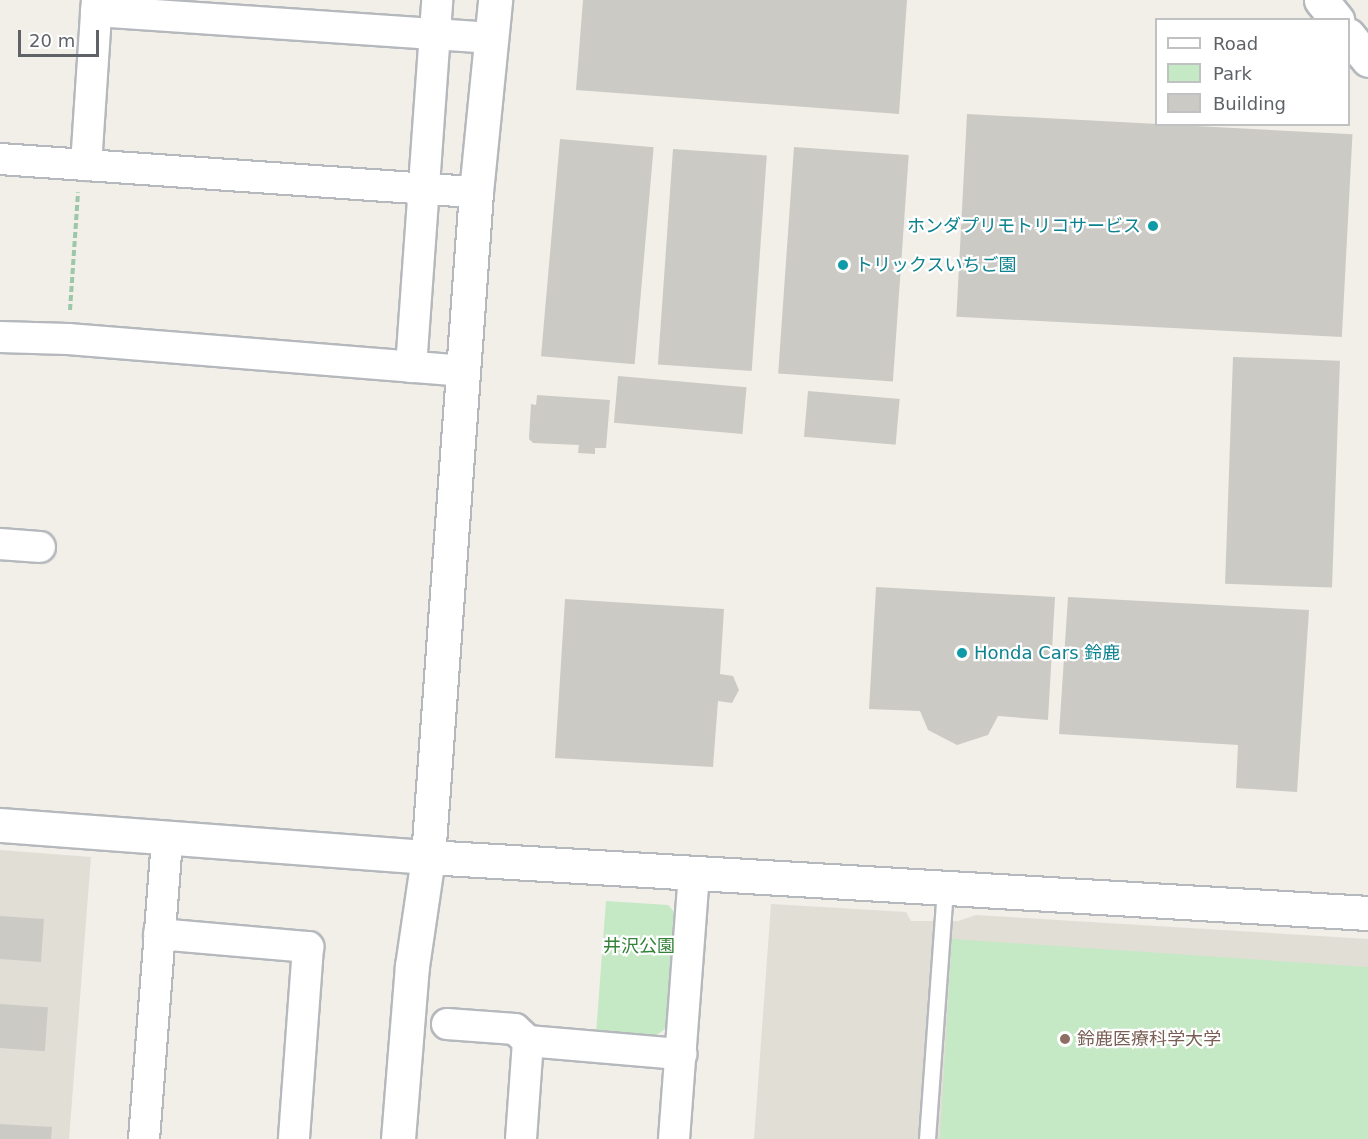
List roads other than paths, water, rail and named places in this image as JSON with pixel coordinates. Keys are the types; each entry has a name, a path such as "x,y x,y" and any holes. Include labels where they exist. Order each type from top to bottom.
{"street":[{"path":"411,367 437,0"},
{"path":"398,1139 412,966 428,857 462,371 476,192 495,0"},
{"path":"1321,0 1335,18"},
{"path":"83,165 97,5 492,38"},
{"path":"1350,38 1368,60"},
{"path":"0,159 476,192"},
{"path":"0,338 68,339 462,371"},
{"path":"0,544 40,548"},
{"path":"0,825 428,857 1368,913"},
{"path":"144,1139 167,837"},
{"path":"674,1139 694,873"},
{"path":"159,934 308,947 294,1139"},
{"path":"447,1024 515,1029 528,1041 681,1054"},
{"path":"521,1139 528,1041"}],"lane":[{"path":"927,1139 945,887"}],"place":[{"name":"ホンダプリモトリコサービス","path":"1153,226"},
{"name":"トリックスいちご園","path":"843,265"},
{"name":"Honda Cars 鈴鹿","path":"962,653"},
{"name":"鈴鹿医療科学大学","path":"1065,1039"}],"park label":[{"name":"井沢公園","path":"639,946"}]}
